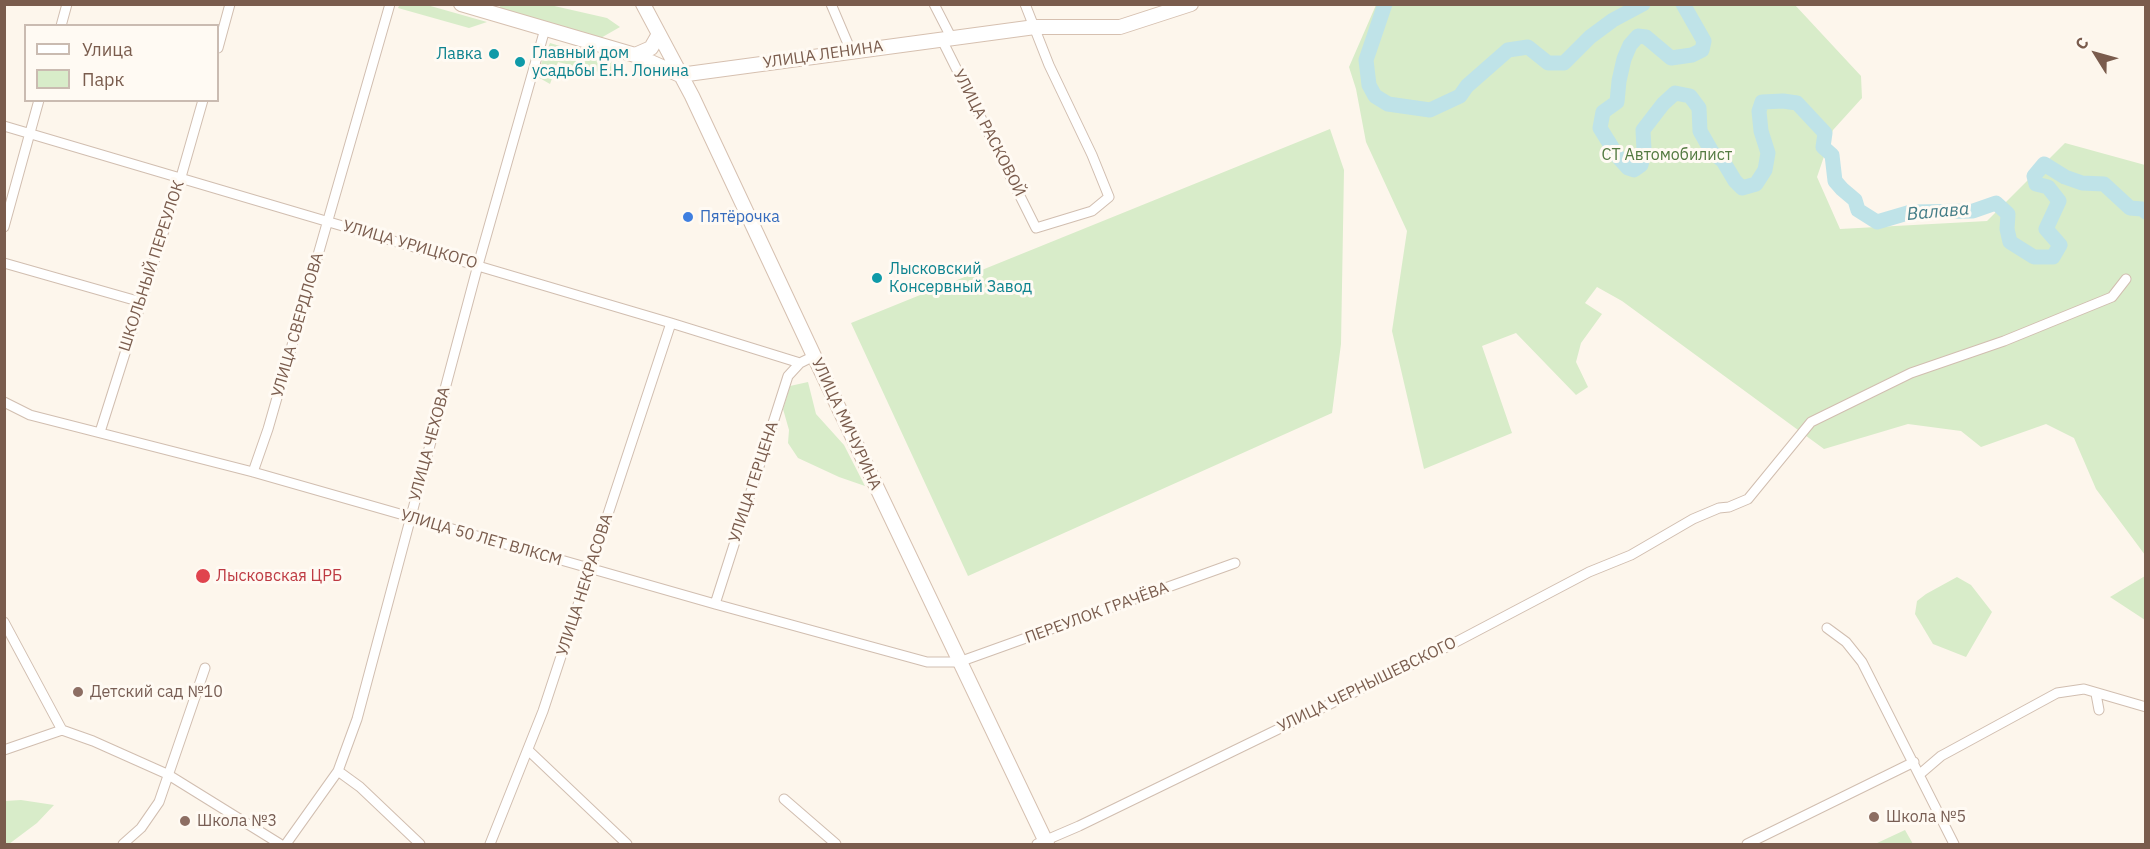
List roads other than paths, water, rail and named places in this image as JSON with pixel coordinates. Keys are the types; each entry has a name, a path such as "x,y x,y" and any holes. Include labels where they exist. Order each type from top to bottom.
{"main road":[{"path":"461,4 635,55 680,75"},
{"name":"УЛИЦА МИЧУРИНА","path":"643,4 680,75 814,356 1043,843"},
{"name":"УЛИЦА ЛЕНИНА","path":"680,75 1035,27 1120,27 1191,4"},
{"path":"635,55 651,48 659,34"}],"street":[{"path":"62,24 67,4"},
{"path":"219,44 230,4"},
{"name":"УЛИЦА СВЕРДЛОВА","path":"253,472 268,429 390,4"},
{"path":"831,4 851,51"},
{"name":"УЛИЦА РАСКОВОЙ","path":"934,4 946,38 1036,228 1092,211 1109,197 1049,65 1035,27"},
{"path":"1025,4 1035,27"},
{"name":"УЛИЦА ЧЕХОВА","path":"286,844 338,771 357,719 478,265 545,29"},
{"path":"4,227 38,102"},
{"name":"ШКОЛЬНЫЙ ПЕРЕУЛОК","path":"100,432 202,102"},
{"name":"УЛИЦА УРИЦКОГО","path":"4,126 671,322 800,363"},
{"path":"4,263 141,302"},
{"name":"УЛИЦА ЧЕРНЫШЕВСКОГО","path":"1043,843 1437,652 1589,572 1631,555 1693,519 1748,499 1811,422 1911,373 2004,340 2112,297 2126,279"},
{"name":"УЛИЦА НЕКРАСОВА","path":"490,844 528,750 671,322"},
{"path":"800,363 814,356"},
{"name":"УЛИЦА ГЕРЦЕНА","path":"715,604 788,376 800,363"},
{"name":"УЛИЦА 50 ЛЕТ ВЛКСМ","path":"4,402 30,415 253,472 590,569 927,662 959,662"},
{"name":"ПЕРЕУЛОК ГРАЧЁВА","path":"959,662 1235,562"},
{"path":"4,622 62,730"},
{"path":"1827,628 1846,642 1862,662 1953,844"},
{"path":"123,844 141,828 159,802 205,668"},
{"path":"1920,774 1941,756 2057,693 2084,689 2145,707"},
{"path":"2096,694 2099,710"},
{"path":"4,750 62,730 93,741 167,774 280,844"},
{"path":"528,750 627,844"},
{"path":"1747,844 1914,762"},
{"path":"338,771 360,787 420,844"},
{"path":"784,799 836,844"}],"waterway":[{"name":"Валава","path":"1385,4 1366,60 1369,85 1375,96 1388,104 1430,110 1460,96 1467,86 1508,50 1528,47 1548,63 1564,63 1590,37 1613,20 1643,4"},
{"name":"Валава","path":"1683,4 1704,41 1702,50 1692,55 1671,58 1646,37 1638,36 1630,45 1624,59 1617,102 1603,112 1600,128 1618,157 1628,168 1634,170 1641,165 1644,150 1643,130 1663,104 1675,93 1690,96 1699,108 1700,131 1712,152 1723,161 1735,181 1742,188 1756,184 1765,170 1768,153 1761,131 1759,111 1762,102 1783,101 1797,103 1825,133 1823,147 1832,155 1835,181 1855,200 1858,210 1877,222 1911,212 1973,211 1996,203 2008,214 2007,229 2010,242 2034,257 2053,257 2060,245 2046,229 2059,201 2048,187 2036,184 2034,176 2044,164 2065,177 2082,183 2104,184 2130,208 2142,209 2146,212"}],"place":[{"name":"Лавка","path":"494,54"},
{"name":"Главный дом усадьбы Е.Н. Лонина","path":"520,62"},
{"name":"Пятёрочка","path":"688,217"},
{"name":"Лысковский Консервный Завод","path":"877,278"},
{"name":"Лысковская ЦРБ","path":"203,576"},
{"name":"Детский сад №10","path":"78,692"},
{"name":"Школа №5","path":"1874,817"},
{"name":"Школа №3","path":"185,821"}],"park label":[{"name":"СТ Автомобилист","path":"1667,155"}]}
